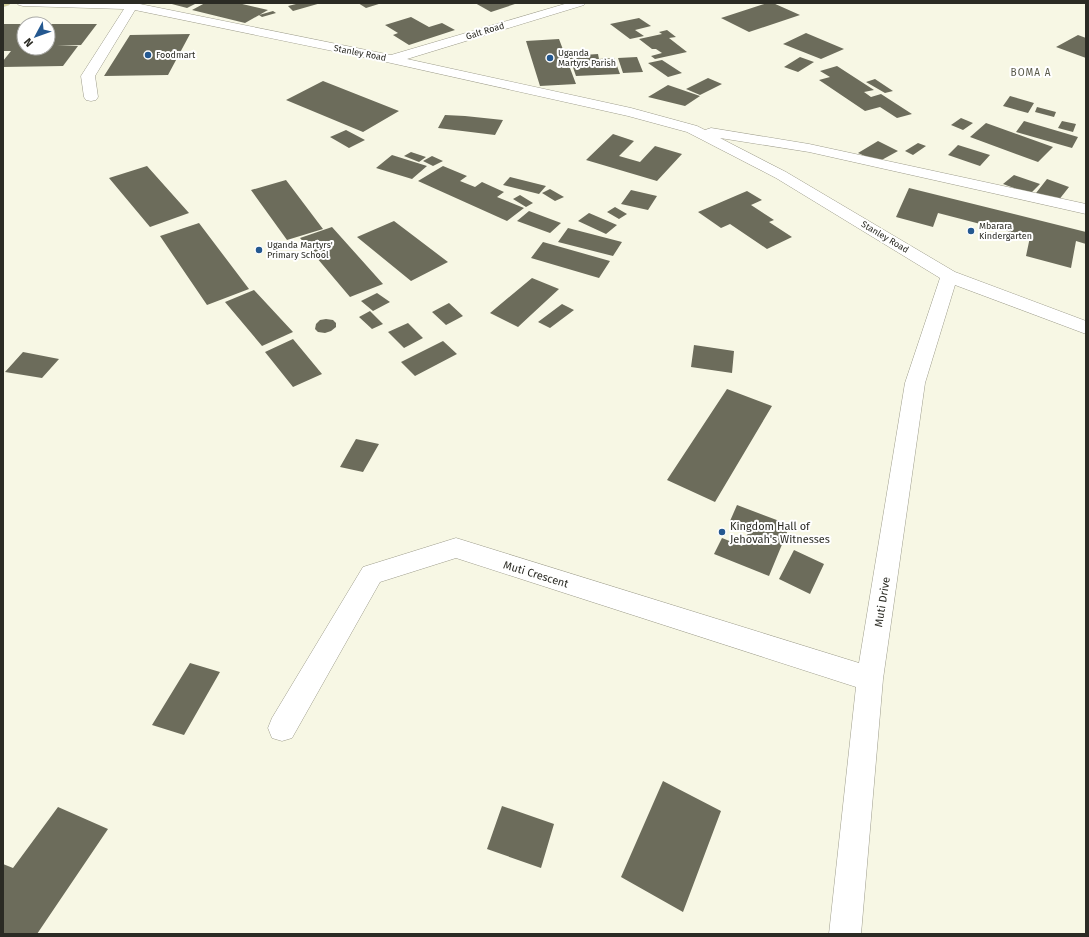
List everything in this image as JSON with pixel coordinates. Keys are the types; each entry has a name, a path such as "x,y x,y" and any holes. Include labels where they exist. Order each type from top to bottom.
{"street":[{"name":"Stanley Road","path":"23,3 108,4 132,6 390,59 631,112 692,129 809,148 1086,209"},
{"name":"Galt Road","path":"390,59 580,3"},
{"path":"91,97 88,76 132,6"},
{"name":"Stanley Road","path":"692,129 781,175 949,276 1086,328"},
{"path":"781,175 809,148"},
{"name":"Muti Drive","path":"845,934 870,679 915,383 949,276"},
{"name":"Muti Crescent","path":"282,728 372,574 456,548 870,679"}],"building":[{"path":"168,3 197,3 187,8"},
{"path":"205,3 238,3 268,10 245,23 192,10"},
{"path":"300,3 321,3 293,11 288,6"},
{"path":"358,3 382,3 366,8"},
{"path":"475,3 518,3 491,12"},
{"path":"767,3 773,3 800,15 749,32 721,18"},
{"path":"273,11 276,13 262,17 259,15"},
{"path":"411,17 429,27 442,23 455,30 409,45 393,35 398,33 385,25"},
{"path":"639,18 651,26 635,30 644,36 630,39 610,24"},
{"path":"16,24 16,56 56,56 56,24 97,24 81,45 57,46 78,46 63,66 3,67 3,61 11,51 3,51 3,25"},
{"path":"667,30 676,37 669,38 687,52 655,59 651,56 662,53 656,49 652,49 639,39 662,34 659,32"},
{"path":"806,33 844,49 821,59 783,44"},
{"name":"Foodmart","path":"190,34 168,75 104,76 130,35"},
{"path":"1078,35 1086,38 1086,58 1056,47"},
{"path":"559,39 576,84 540,86 526,41"},
{"path":"598,54 599,59 614,58 620,74 576,76 569,56"},
{"path":"637,57 643,72 623,73 618,58"},
{"path":"800,57 814,62 798,72 784,67"},
{"path":"662,60 682,73 668,77 648,63"},
{"path":"837,66 874,90 864,92 871,97 881,94 912,114 897,118 880,107 865,111 819,80 830,77 820,71"},
{"path":"708,78 722,84 700,95 686,89"},
{"path":"875,79 893,91 885,93 866,82"},
{"path":"323,81 399,111 363,132 286,100"},
{"path":"668,85 700,96 685,106 648,97"},
{"path":"1010,96 1034,103 1028,113 1003,106"},
{"path":"1037,107 1056,112 1054,117 1035,112"},
{"path":"445,115 503,120 495,135 438,128"},
{"path":"961,118 973,123 963,130 951,125"},
{"path":"1024,121 1078,137 1072,148 1016,132"},
{"path":"1062,121 1076,124 1073,132 1058,128"},
{"path":"986,123 1053,147 1038,162 970,137"},
{"path":"346,130 365,140 349,148 330,137"},
{"path":"613,134 634,141 619,156 640,162 655,146 682,154 657,181 586,160"},
{"path":"878,141 898,151 878,162 858,153"},
{"path":"918,143 926,146 913,155 905,151"},
{"path":"958,145 990,155 980,166 948,155"},
{"path":"411,152 426,157 419,162 404,156"},
{"path":"392,155 427,166 412,179 376,168"},
{"path":"432,156 443,161 433,166 423,161"},
{"path":"147,166 189,213 150,227 109,178"},
{"path":"443,166 467,176 460,181 475,187 482,182 504,192 497,197 524,208 507,221 418,181"},
{"path":"1014,175 1040,184 1030,194 1003,184"},
{"path":"510,177 546,186 539,194 503,185"},
{"path":"1047,179 1069,187 1058,201 1036,193"},
{"path":"286,180 323,229 287,240 251,190"},
{"path":"909,188 1086,232 1086,244 1076,241 1071,268 1026,256 1030,237 938,213 933,227 896,217"},
{"path":"550,189 564,197 555,201 542,193"},
{"path":"631,190 657,196 648,210 621,204"},
{"path":"747,191 762,200 751,205 774,220 769,222 792,237 767,249 730,224 721,228 698,212"},
{"path":"520,195 533,203 526,207 513,199"},
{"path":"615,207 627,214 619,219 607,212"},
{"path":"529,211 561,223 550,233 517,221"},
{"path":"589,213 617,225 606,234 578,221"},
{"path":"394,221 448,262 411,281 357,237"},
{"path":"199,223 249,289 207,305 160,236"},
{"path":"332,227 383,284 350,297 300,238"},
{"path":"568,228 622,242 613,256 558,242"},
{"path":"543,242 610,261 599,278 531,258"},
{"path":"532,278 559,289 518,327 490,313"},
{"path":"254,290 293,332 262,346 225,302"},
{"path":"377,293 390,302 373,311 361,301"},
{"path":"449,303 463,316 446,325 432,312"},
{"path":"562,304 574,310 550,328 538,322"},
{"path":"370,311 383,324 372,329 359,317"},
{"path":"320,320 333,320 336,323 336,327 325,333 318,332 315,329 316,324"},
{"path":"408,323 423,338 404,348 388,332"},
{"path":"293,339 322,374 293,387 265,352"},
{"path":"443,341 457,354 415,376 401,362"},
{"path":"694,345 734,351 732,373 691,367"},
{"path":"23,352 59,359 42,378 5,372"},
{"path":"727,389 772,406 715,502 667,480"},
{"path":"356,439 379,444 363,472 340,467"},
{"path":"737,505 790,525 769,576 714,554 722,538 742,546 750,529 730,521"},
{"path":"794,550 824,564 810,594 779,579"},
{"path":"190,663 220,672 184,735 152,725"},
{"path":"663,781 721,811 683,912 621,877"},
{"path":"502,806 554,824 541,868 487,849"},
{"path":"58,807 108,829 37,934 3,934 3,864 13,868"}],"place":[{"name":"Foodmart","path":"148,55"},
{"name":"Uganda Martyrs Parish","path":"550,58"},
{"name":"Mbarara Kindergarten","path":"971,231"},
{"name":"Uganda Martyrs' Primary School","path":"259,250"},
{"name":"Kingdom Hall of Jehovah's Witnesses","path":"722,532"}],"district":[{"name":"BOMA A","path":"1031,72"}]}
